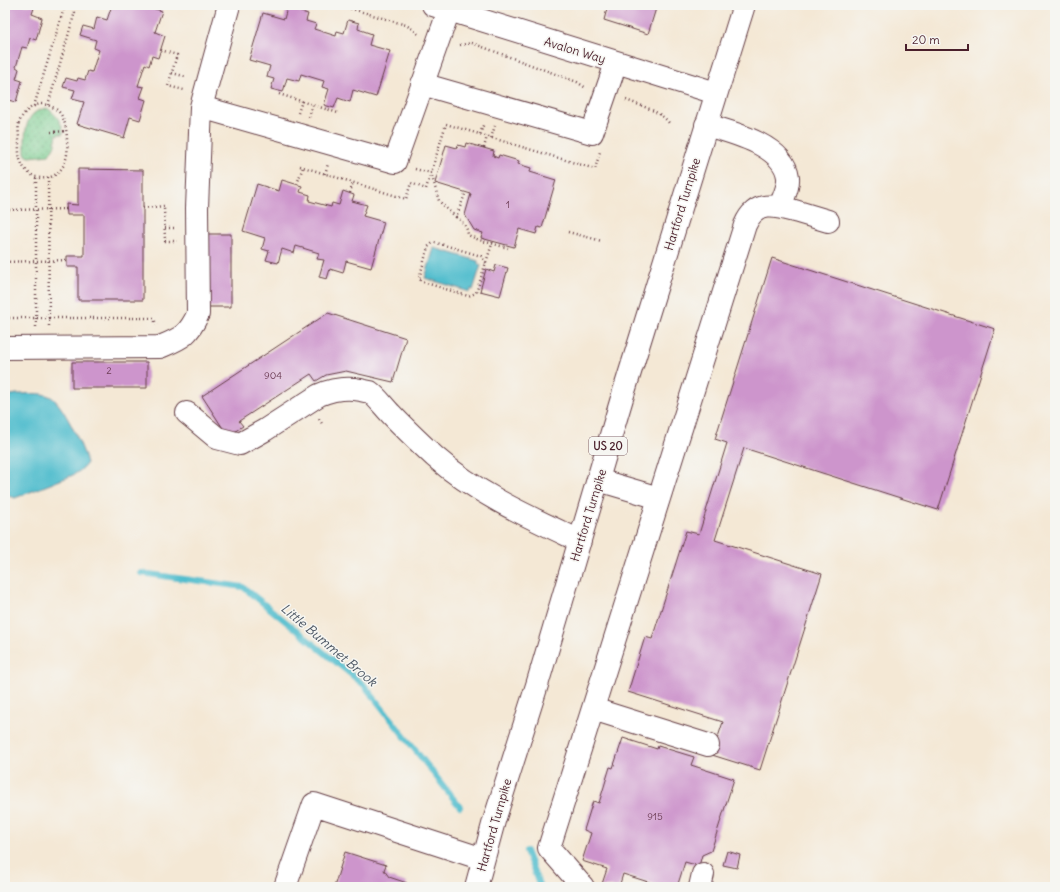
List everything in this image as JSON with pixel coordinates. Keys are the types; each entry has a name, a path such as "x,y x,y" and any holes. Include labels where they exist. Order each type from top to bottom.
{"main road":[{"path":"5,348 160,347 181,338 192,327 198,314 197,208 201,107 229,5"},
{"name":"Hartford Turnpike","path":"476,887 483,859 598,480 744,5"},
{"path":"201,107 395,162 422,84 441,8"},
{"name":"Avalon Way","path":"441,8 716,94"},
{"path":"422,84 592,133 616,63"},
{"path":"706,125 748,138 766,148 778,159 786,170 788,177 788,184 780,206"},
{"path":"583,887 549,848 745,225 750,215 759,209 769,206 780,206 828,221"},
{"path":"187,413 217,438 240,444 265,430 319,395 335,389 346,388 369,392 398,422 455,473 474,486 514,509 580,541"},
{"path":"598,480 659,498"},
{"path":"593,709 708,744"},
{"path":"285,887 314,804 483,859"}],"path":[{"path":"34,106 65,5"},
{"path":"48,105 77,5"},
{"path":"339,5 406,25 420,36"},
{"path":"598,6 604,7 605,5"},
{"path":"456,47 466,43 472,43 577,82 586,87 590,94"},
{"path":"161,50 177,55 168,86 184,90"},
{"path":"172,73 188,77"},
{"path":"279,94 338,113"},
{"path":"624,100 657,112 669,123"},
{"path":"296,119 302,101"},
{"path":"41,104 48,105 56,109 62,115 66,123 68,153 66,162 61,170 54,176 45,179 36,178 26,170 21,162 19,153 19,123 23,115 29,109 41,104"},
{"path":"297,184 301,166 406,199 411,184 426,189 446,124 595,170 600,150"},
{"path":"51,132 66,131"},
{"path":"484,148 487,136"},
{"path":"412,168 431,173"},
{"path":"431,173 439,201 465,224 468,230 468,235 508,248"},
{"path":"36,178 36,332"},
{"path":"48,178 49,332"},
{"path":"350,193 353,182"},
{"path":"456,217 466,192"},
{"path":"143,208 164,206 165,240 182,241"},
{"path":"5,210 66,209"},
{"path":"165,228 182,228"},
{"path":"568,232 602,241"},
{"path":"486,263 481,256 434,242 428,247 419,279 423,282 468,296 476,293 493,243"},
{"path":"5,262 67,260"},
{"path":"5,318 154,318 156,321 156,328"}],"green space":[{"path":"47,108 58,119 62,126 63,134 57,134 55,145 49,155 27,156 25,153 25,139 29,119 39,110"}],"water":[{"path":"434,248 478,261 478,264 481,265 473,290 471,289 470,292 425,278"},
{"path":"17,394 42,394 54,399 72,426 87,463 80,471 72,476 15,498 5,495 5,396"}],"building":[{"path":"5,5 35,5 32,14 42,18 36,40 30,38 27,48 22,47 16,67 19,69 16,79 22,81 16,102 8,100 5,108"},
{"path":"112,5 142,5 162,11 155,32 165,36 158,58 152,56 149,66 145,64 138,86 144,87 140,98 146,100 140,120 130,117 124,138 77,124 84,102 72,99 75,90 63,87 66,78 77,81 78,78 85,80 88,71 92,72 99,50 94,48 96,40 80,35 83,26 94,29 97,17 107,20"},
{"path":"608,5 657,5 648,34 604,20"},
{"path":"287,8 308,14 306,21 316,24 314,29 336,36 337,31 344,33 348,20 359,23 358,29 372,34 369,45 390,51 376,97 353,90 350,102 338,98 334,108 324,105 329,89 322,87 324,81 301,74 299,81 287,78 283,92 271,89 274,79 267,77 270,66 249,60 263,13 284,19"},
{"path":"466,143 494,151 493,156 498,158 499,155 519,161 518,164 531,168 530,172 556,180 542,228 538,227 536,234 519,229 514,247 481,238 483,233 474,230 465,215 471,194 435,183 446,145 457,148 458,145 465,147"},
{"path":"78,169 143,170 143,300 78,300 78,267 67,267 67,256 84,256 84,215 67,215 66,204 78,205"},
{"path":"282,180 302,186 300,192 310,195 309,201 331,207 332,203 339,205 343,191 354,195 352,201 367,205 363,216 384,222 371,268 346,261 343,273 330,269 327,279 319,277 324,260 317,259 319,253 296,246 294,253 282,249 278,263 266,260 269,251 262,249 265,238 243,231 257,184 279,191"},
{"path":"208,234 231,234 231,307 208,307"},
{"path":"772,258 995,329 938,510 744,448 715,540 822,574 760,770 712,755 723,722 628,692 645,637 652,639 686,531 699,534 727,443 715,439"},
{"path":"496,265 508,268 500,296 480,291 486,269 494,272"},
{"path":"328,313 406,338 393,382 346,371 326,375 316,381 311,374 239,421 243,426 228,436 202,396"},
{"path":"72,362 147,362 147,388 72,388"},
{"path":"623,738 657,749 658,746 694,757 691,765 734,779 711,851 702,855 699,866 685,862 677,887 657,887 658,885 623,874 619,887 601,887 607,869 582,861 591,833 584,830 593,801 599,803 610,767 613,768"},
{"path":"727,851 740,855 737,868 723,865"},
{"path":"345,852 386,865 384,870 389,877 407,883 406,887 334,887"}],"waterway":[{"name":"Little Bummet Brook","path":"141,573 243,587 364,685 460,807"},
{"name":"Little Bummet Brook","path":"526,851 540,887"}]}
